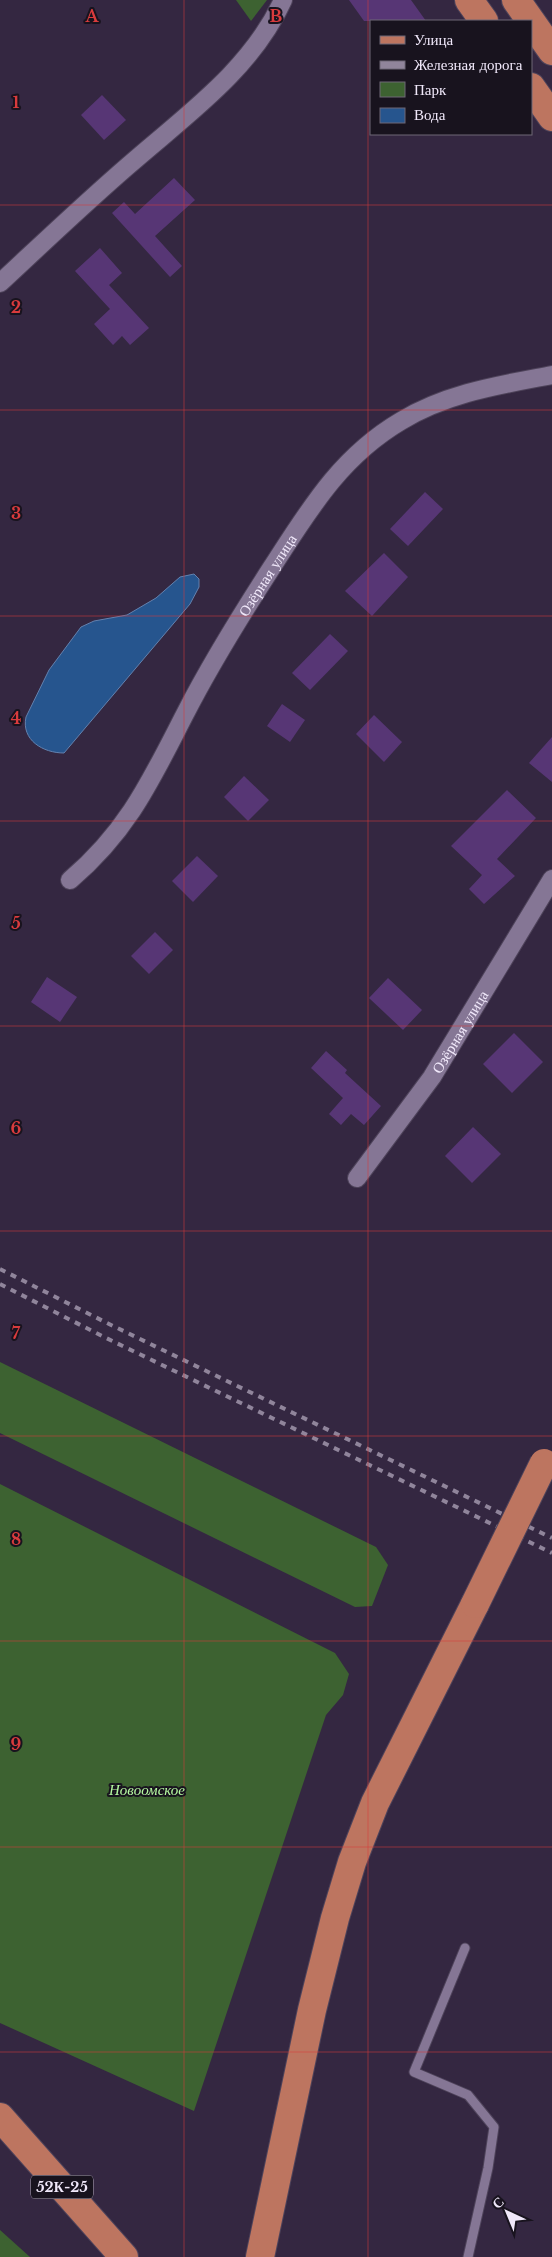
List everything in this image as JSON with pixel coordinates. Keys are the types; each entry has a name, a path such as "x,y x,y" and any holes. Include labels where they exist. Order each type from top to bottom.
{"main road":[{"path":"470,0 483,20"},
{"path":"516,0 530,20"},
{"path":"532,23 552,51"},
{"path":"532,88 552,117"},
{"path":"260,2257 312,2010 335,1918 352,1862 375,1803 548,1455"},
{"name":"52К-25","path":"0,2117 124,2257"}],"street":[{"path":"0,283 96,194 234,73 255,50 283,0"},
{"name":"Озёрная улица","path":"70,880 97,857 126,821 244,611 313,503 340,469 365,446 401,421 438,403 487,387 552,375"},
{"name":"Озёрная улица","path":"357,1178 432,1077 552,879"}],"lane":[{"path":"464,1948 414,2072 468,2095 494,2127 488,2168 468,2257"}],"green space":[{"path":"236,0 267,0 251,21"},
{"path":"0,1362 376,1547 388,1565 372,1606 355,1607 0,1433"},
{"name":"Новоомское","path":"0,1484 335,1653 349,1674 343,1695 326,1715 194,2111 0,2023"},
{"path":"0,2230 30,2257 0,2257"}],"water":[{"path":"194,574 199,579 199,587 190,604 64,753 48,751 35,744 27,732 25,725 26,717 49,670 81,627 94,621 127,615 156,598 180,577"}],"building":[{"path":"349,0 411,0 425,20 370,20 364,21"},
{"path":"102,95 126,120 104,140 81,115"},
{"path":"174,178 195,200 155,236 182,266 170,277 112,213 124,202 135,214"},
{"path":"100,248 122,273 109,285 149,328 130,345 122,336 113,345 94,324 110,309 75,271"},
{"path":"425,492 443,509 408,546 390,529"},
{"path":"384,553 408,577 372,616 345,591"},
{"path":"330,634 348,651 310,690 292,673"},
{"path":"282,704 305,720 290,742 267,726"},
{"path":"374,715 402,742 384,762 356,734"},
{"path":"552,737 552,782 529,763"},
{"path":"244,776 269,800 248,821 224,797"},
{"path":"507,790 536,818 497,859 515,876 484,904 469,889 482,875 451,846"},
{"path":"197,856 218,876 193,902 172,881"},
{"path":"155,932 173,950 149,974 131,956"},
{"path":"47,977 77,997 60,1022 31,1002"},
{"path":"388,978 422,1010 403,1030 369,998"},
{"path":"514,1033 543,1062 512,1093 483,1064"},
{"path":"326,1051 347,1070 345,1073 381,1106 364,1125 351,1114 341,1125 329,1114 343,1098 311,1068"},
{"path":"473,1127 501,1154 472,1183 445,1156"}],"railway":[{"path":"0,1269 109,1324 552,1538"},
{"path":"0,1284 104,1337 552,1553"}]}
